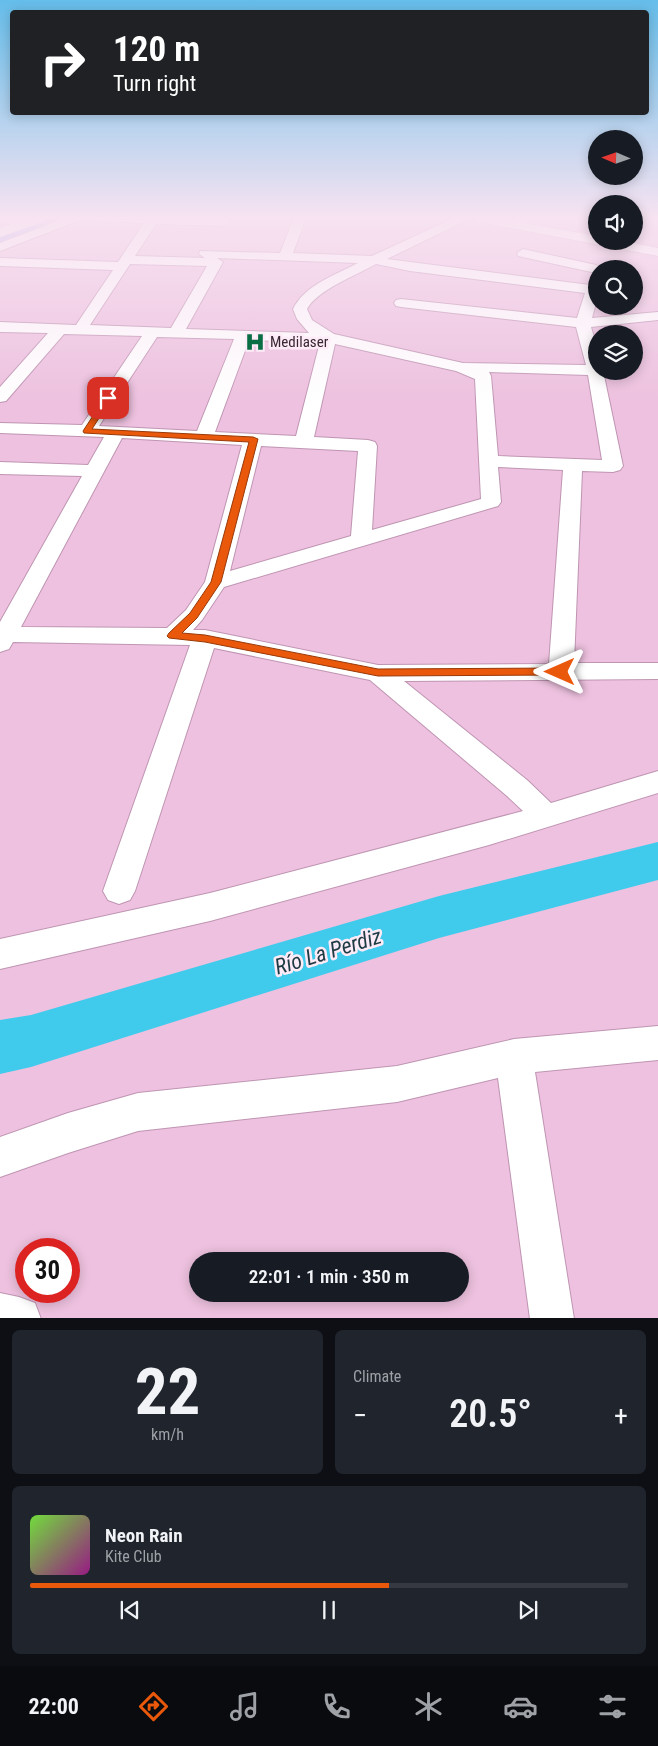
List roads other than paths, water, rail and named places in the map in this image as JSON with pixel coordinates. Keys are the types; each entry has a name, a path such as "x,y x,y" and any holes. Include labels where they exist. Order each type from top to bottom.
{"street":[{"path":"80,330 113,280"},
{"path":"176,333 206,280"},
{"path":"329,338 312,328 302,318 300,309 305,299 337,280"},
{"path":"520,280 588,287"},
{"path":"400,303 583,323 658,316"},
{"path":"588,307 583,323 588,343"},
{"path":"0,327 329,338 461,367 483,376 491,502 216,582"},
{"path":"0,397 60,329"},
{"path":"87,431 152,332"},
{"path":"204,436 243,335"},
{"path":"304,442 329,338"},
{"path":"461,367 588,370"},
{"path":"489,462 613,466 597,380"},
{"path":"0,428 204,436 368,446 361,541"},
{"path":"116,432 2,637 173,636 205,638 378,672 658,671"},
{"path":"173,636 194,616 216,582 253,439"},
{"path":"560,672 573,465"},
{"path":"0,468 94,471"},
{"path":"119,891 205,638"},
{"path":"378,672 518,788 546,816"},
{"path":"0,954 210,907 489,833 658,782"},
{"path":"0,1157 68,1133 138,1112 397,1084 514,1057 658,1043"},
{"path":"514,1057 552,1318"},
{"path":"0,1315 19,1318"}],"waterway":[{"name":"Río La Perdiz","path":"0,1047 31,1041 439,917 658,861"}],"place":[{"name":"Medilaser","path":"255,342"}]}
